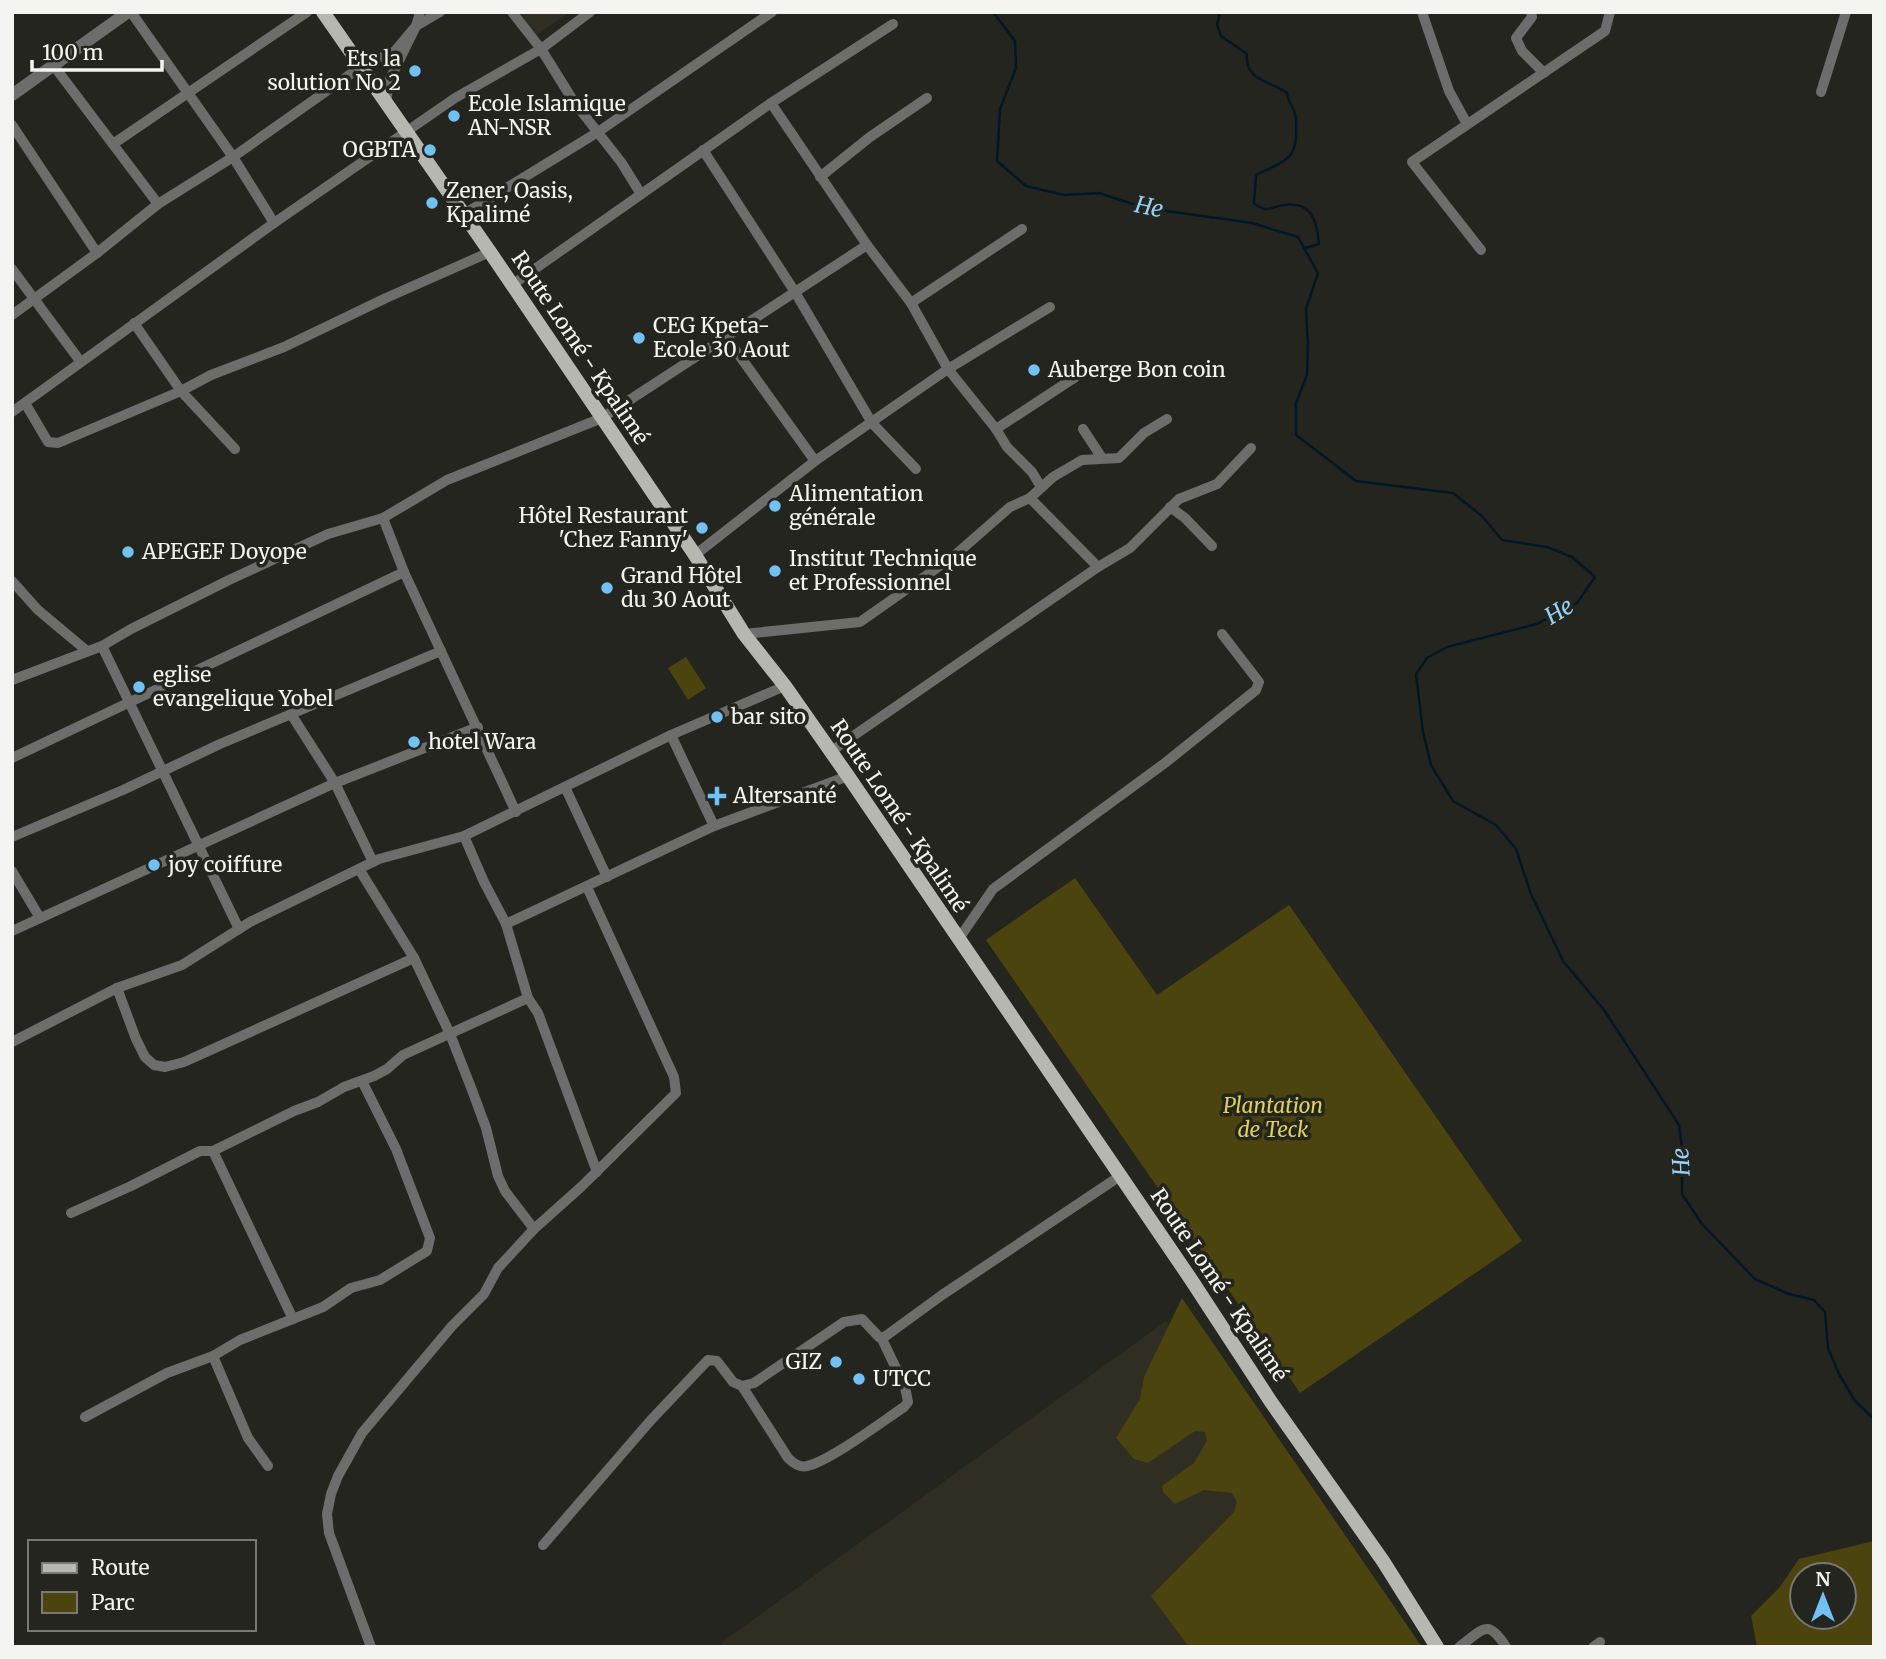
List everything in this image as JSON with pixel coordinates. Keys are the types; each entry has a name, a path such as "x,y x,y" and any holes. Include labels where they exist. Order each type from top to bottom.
{"main road":[{"name":"Route Lomé - Kpalimé","path":"323,12 464,214 695,555 744,634 785,686 848,776 1271,1402 1383,1561 1437,1647"}],"street":[{"path":"12,96 129,12 233,157 274,223"},
{"path":"113,144 307,12"},
{"path":"385,104 389,80 416,26 420,12"},
{"path":"12,315 158,204 233,157 362,66 394,51 416,26 440,12"},
{"path":"512,12 541,49 574,102 641,194"},
{"path":"12,412 274,223 455,98 541,49 590,12"},
{"path":"464,214 598,132 772,12"},
{"path":"1422,12 1449,91 1467,124"},
{"path":"1531,12 1532,17 1516,38 1522,51 1544,73"},
{"path":"1481,250 1412,162 1605,31 1610,12"},
{"path":"1821,92 1846,12"},
{"path":"512,285 771,103 893,24"},
{"path":"54,66 158,204"},
{"path":"820,177 870,137 927,98"},
{"path":"771,103 867,246 911,303 948,369 1007,447 1032,472 1041,487"},
{"path":"12,125 97,253"},
{"path":"703,150 795,292 872,423 916,469"},
{"path":"911,303 1022,229"},
{"path":"12,680 102,646 229,580 328,534 383,518 447,481 602,418 867,246"},
{"path":"25,403 48,442 52,443 85,432 181,391 211,375 284,347 386,298 490,253"},
{"path":"12,269 80,361"},
{"path":"695,555 816,461 948,369 1050,307"},
{"path":"134,323 181,391 235,449"},
{"path":"726,337 816,461"},
{"path":"996,429 1077,376"},
{"path":"744,634 860,622 954,556 1010,507 1030,498 1041,487 1082,460 1124,455 1144,433 1167,419"},
{"path":"1083,429 1102,458"},
{"path":"830,752 1098,567 1130,548 1170,507 1186,494 1217,484 1251,448"},
{"path":"1030,498 1098,567"},
{"path":"1170,507 1185,518 1212,547"},
{"path":"383,518 404,572 516,812"},
{"path":"12,758 404,572"},
{"path":"12,581 38,610 87,651"},
{"path":"958,940 993,889 1165,763 1256,690 1259,682 1222,634"},
{"path":"102,646 239,929"},
{"path":"12,837 441,651"},
{"path":"12,1042 117,988 183,965 239,929 373,862 464,836 671,735 785,686"},
{"path":"291,714 335,783 373,862"},
{"path":"12,931 335,783 478,727"},
{"path":"671,735 714,826"},
{"path":"506,924 714,826 848,776"},
{"path":"565,787 607,877"},
{"path":"464,836 506,924 528,998 538,1013 597,1172"},
{"path":"359,869 414,958 450,1034 486,1128 498,1176 505,1191 534,1229"},
{"path":"12,871 40,918"},
{"path":"371,1647 329,1533 327,1514 334,1485 362,1433 452,1326 484,1294 498,1268 534,1229 674,1097 677,1089 674,1077 587,887"},
{"path":"117,988 142,1053 153,1065 165,1066 184,1062 414,958"},
{"path":"71,1213 200,1151 213,1150 318,1102 387,1069 404,1055 528,998"},
{"path":"85,1418 167,1373 213,1356 240,1340 323,1307 351,1288 380,1280 427,1251 430,1238 396,1149 362,1081"},
{"path":"213,1150 293,1320"},
{"path":"881,1338 1120,1176"},
{"path":"543,1545 708,1360 717,1361 733,1382 742,1386 795,1465 805,1467 821,1460 908,1402 905,1387 881,1338 862,1319 844,1322 754,1383 742,1386"},
{"path":"213,1356 248,1438 268,1466"},
{"path":"1459,1647 1486,1628 1497,1632 1506,1647"}],"shaded area":[{"path":"519,12 570,12 535,36"},
{"path":"1166,1321 1397,1647 723,1647 721,1643"}],"green space":[{"path":"686,657 706,688 688,700 668,668"},
{"name":"Plantation de Teck","path":"1075,878 1157,995 1289,905 1522,1241 1300,1393 986,940"},
{"path":"1182,1298 1422,1647 1189,1647 1151,1596 1234,1512 1237,1502 1232,1493 1204,1490 1175,1504 1163,1492 1162,1486 1194,1463 1207,1441 1205,1432 1195,1431 1148,1463 1134,1459 1116,1438 1140,1399 1144,1377"},
{"path":"1874,1541 1874,1647 1757,1647 1751,1616 1788,1575 1788,1631 1858,1631 1858,1561 1798,1561"}],"waterway":[{"name":"He","path":"993,12 1015,41 1016,68 1000,109 997,161 1026,186 1064,195 1099,193 1145,208 1252,223 1298,237 1318,273 1306,309 1307,375 1296,403 1296,435 1356,481 1453,493 1482,516 1502,540 1547,547 1572,557 1595,577 1577,603 1537,624 1447,647 1427,658 1416,674 1423,732 1431,765 1453,801 1496,825 1516,849 1531,894 1563,961 1604,1010 1679,1125 1682,1194 1702,1224 1755,1279 1789,1294 1814,1300 1825,1312 1828,1348 1839,1374 1855,1401 1874,1419"},
{"path":"1220,12 1217,25 1221,36 1247,54 1247,63 1254,75 1287,93 1295,113 1296,143 1293,151 1284,161 1256,175 1254,203 1266,209 1293,205 1307,210 1317,228 1319,244 1305,248"}],"place":[{"name":"Ets la solution No 2","path":"415,71"},
{"name":"Ecole Islamique AN-NSR","path":"454,116"},
{"name":"OGBTA","path":"430,150"},
{"name":"Zener, Oasis, Kpalimé","path":"432,203"},
{"name":"CEG Kpeta- Ecole 30 Aout","path":"639,338"},
{"name":"Auberge Bon coin","path":"1034,370"},
{"name":"Alimentation générale","path":"775,506"},
{"name":"Hôtel Restaurant 'Chez Fanny'","path":"702,528"},
{"name":"APEGEF Doyope","path":"128,552"},
{"name":"Institut Technique et Professionnel","path":"775,571"},
{"name":"Grand Hôtel du 30 Aout","path":"607,588"},
{"name":"eglise evangelique Yobel","path":"139,687"},
{"name":"bar sito","path":"717,717"},
{"name":"hotel Wara","path":"414,742"},
{"name":"Altersanté","path":"717,796"},
{"name":"joy coiffure","path":"154,865"},
{"name":"GIZ","path":"836,1362"},
{"name":"UTCC","path":"859,1379"}]}
